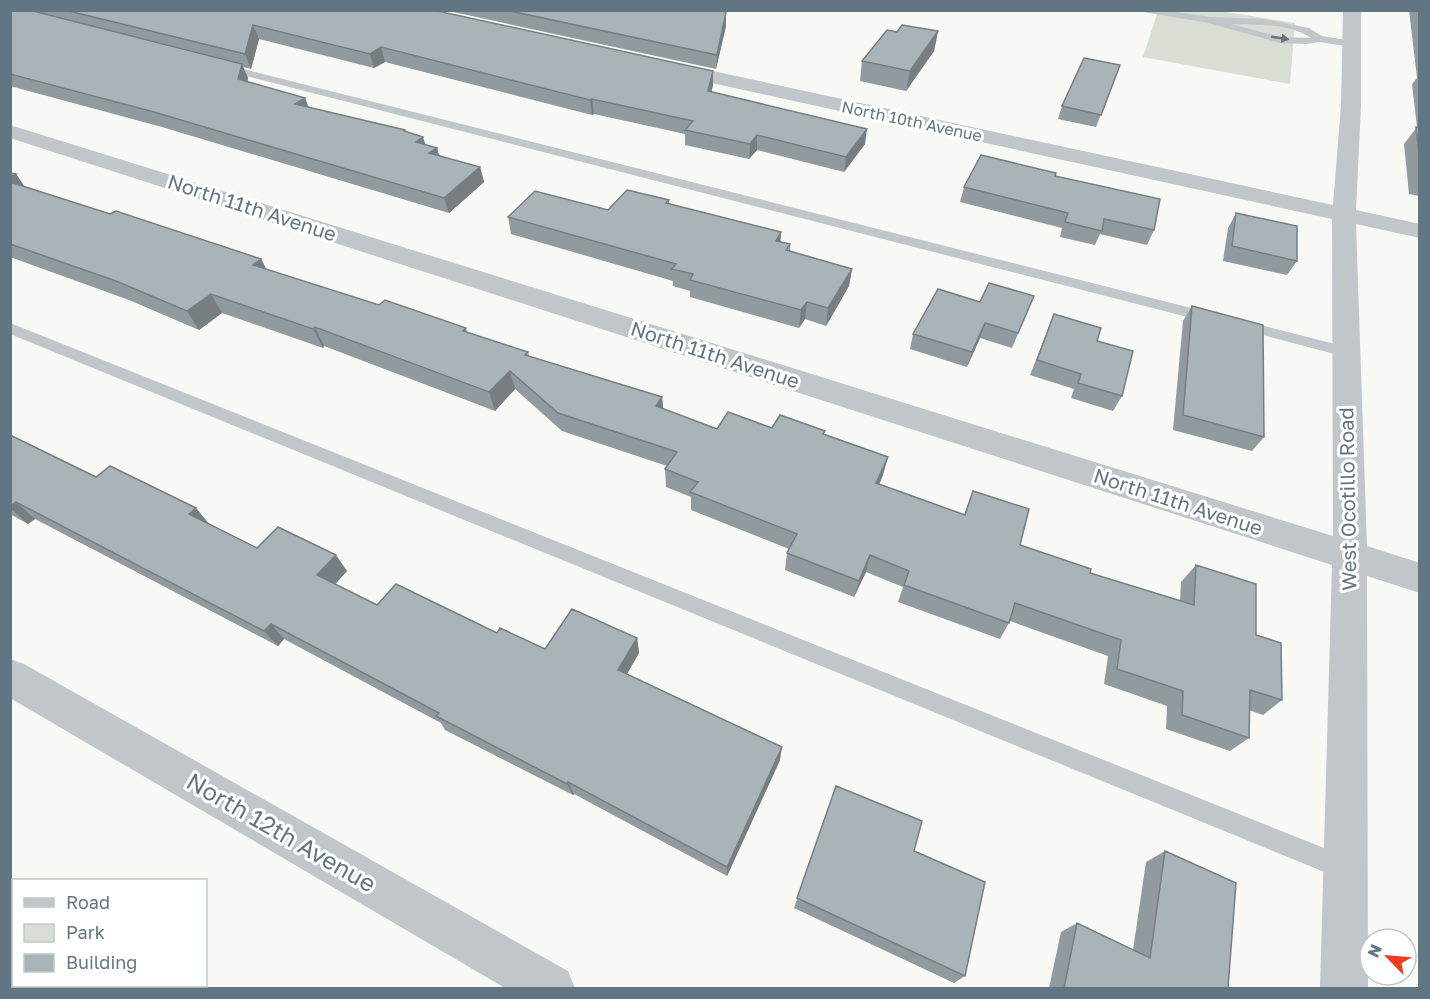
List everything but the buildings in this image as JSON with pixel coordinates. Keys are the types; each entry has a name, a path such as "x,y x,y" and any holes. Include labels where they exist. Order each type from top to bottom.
{"street":[{"name":"West Ocotillo Road","path":"1344,988 1350,557 1344,215 1351,105 1352,10"},
{"name":"North 10th Avenue","path":"649,64 1419,231"},
{"name":"North 11th Avenue","path":"10,131 1419,578"},
{"name":"North 12th Avenue","path":"10,677 551,988"}],"lane":[{"path":"1135,10 1211,20 1258,22 1306,30 1319,39 1352,44"},
{"path":"1211,20 1257,34 1308,43 1319,39"},
{"path":"1257,34 1258,22"},
{"path":"204,62 1346,352"},
{"path":"10,328 1346,869"}],"green space":[{"path":"1158,11 1220,11 1295,23 1290,84 1143,57"}]}
